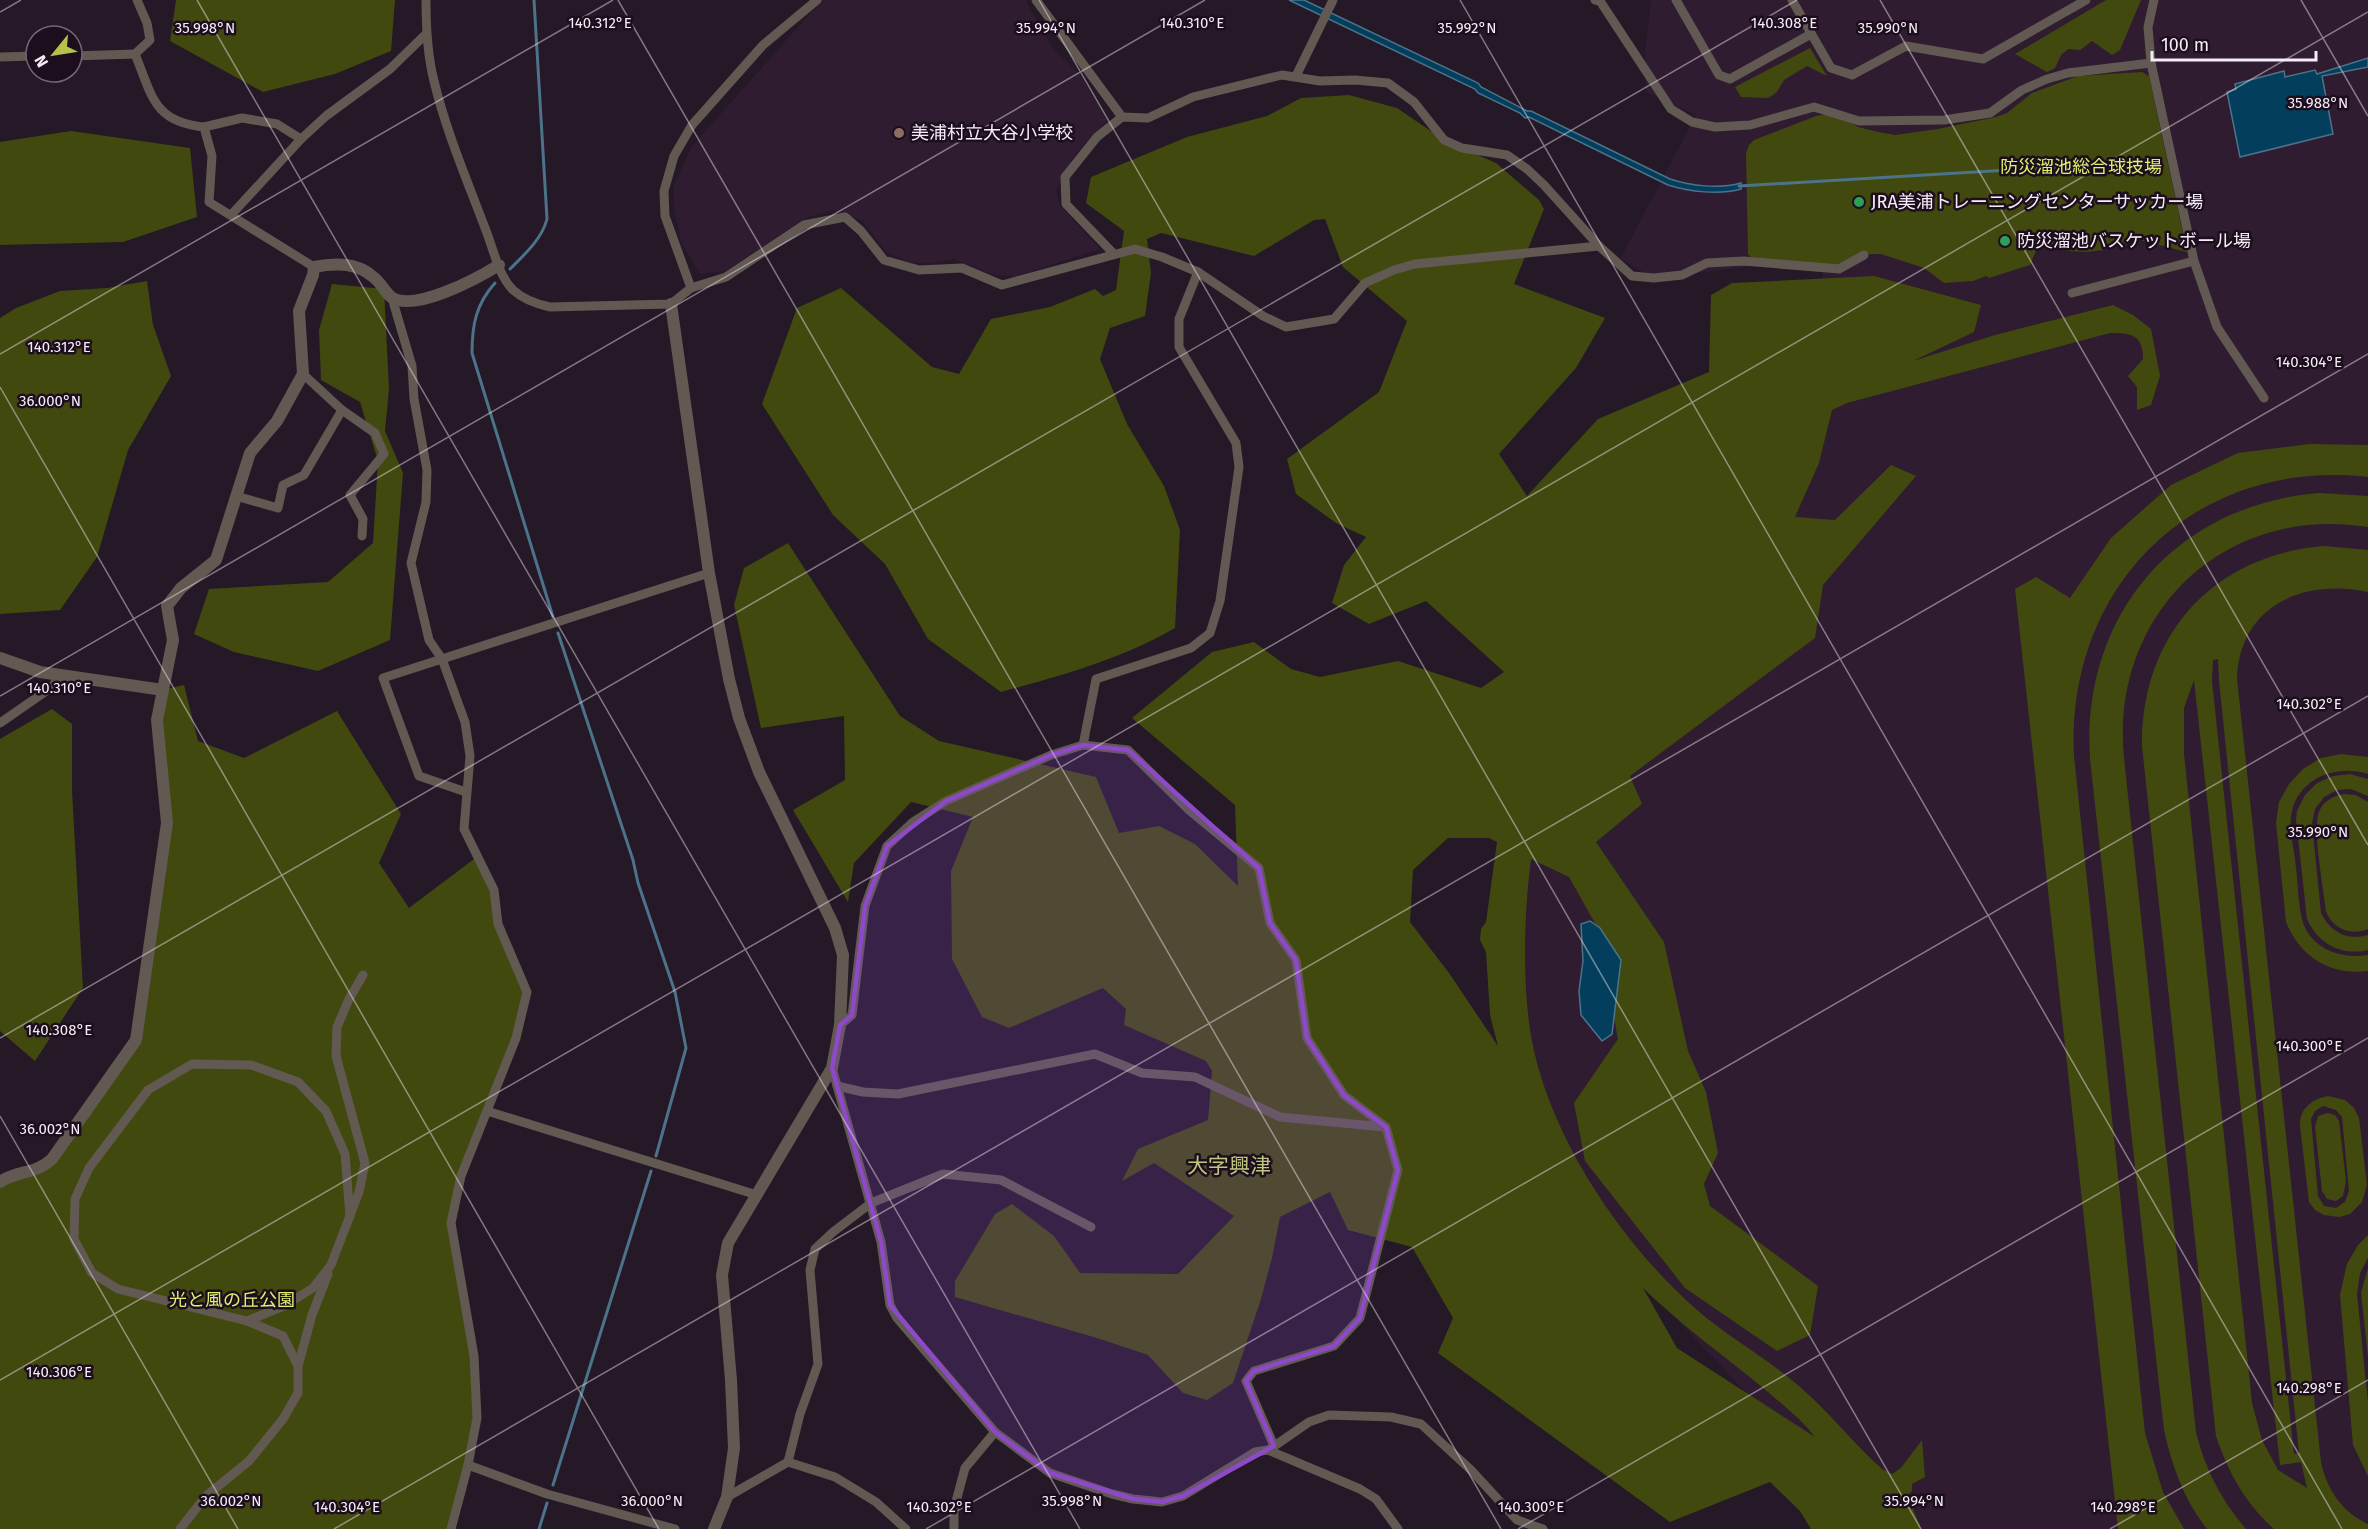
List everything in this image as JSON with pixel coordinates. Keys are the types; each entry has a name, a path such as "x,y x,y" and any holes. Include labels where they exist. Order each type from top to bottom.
{"street":[{"path":"84,56 135,54 150,40 147,23 137,0"},
{"path":"426,0 426,34 434,81 462,166 499,265 508,283 530,303 550,307 671,304 692,288 726,277 804,225 845,217 861,231 884,260 919,270 962,268 1002,285 1135,249 1198,272 1263,316 1286,327 1334,319 1365,283 1394,270 1415,264 1599,246"},
{"path":"692,288 665,216 664,191 674,156 692,125 764,45 817,0"},
{"path":"1035,0 1122,117"},
{"path":"1296,76 1333,0"},
{"path":"1595,0 1600,1 1671,109 1692,122 1715,127 1750,125 1814,107 1859,122 1944,120 1989,113 2022,90 2057,76 2151,63"},
{"path":"1676,0 1719,75 1730,79 1811,34"},
{"path":"1792,0 1831,68 1852,75 1906,46 1983,58 2086,0"},
{"path":"2154,0 2148,27 2151,63 2194,261 2217,327 2264,398"},
{"path":"231,215 301,139 326,116 390,69 426,34"},
{"path":"135,54 160,111 185,125 204,127 242,118 277,124 301,139"},
{"path":"0,57 24,56"},
{"path":"1114,254 1066,204 1065,177 1097,137 1122,117 1148,118 1193,97 1282,75 1320,81 1355,80 1388,83 1414,102 1444,140 1462,148 1507,155 1527,169 1544,184 1599,246 1632,276 1654,278 1682,275 1707,263 1744,261 1839,269 1864,255"},
{"path":"204,127 212,156 209,202 314,267 347,264 372,275 392,298 412,366 414,399 427,470 426,502 411,563 429,640 442,659 465,722 470,756 464,829 494,890 498,924 527,992 516,1038 461,1176 451,1223 474,1356 477,1418 468,1465 451,1529"},
{"path":"2072,293 2194,261"},
{"path":"392,298 412,302 429,298 499,265"},
{"path":"0,1182 6,1178 42,1168 51,1159 136,1040 167,823 157,720 173,640 168,606 181,588 216,560 250,453 277,421 303,374 299,311 314,275 314,267"},
{"path":"1083,745 1096,679 1191,648 1210,633 1220,601 1239,467 1236,443 1179,347 1179,319 1198,272"},
{"path":"671,304 709,573 729,679 739,718 759,772 835,928 843,954 840,1025 832,1068 728,1243 722,1275 734,1448 727,1497 714,1529"},
{"path":"303,374 342,410 375,433 384,454 350,495 363,519 362,536"},
{"path":"236,496 278,508 283,485 304,475 342,410"},
{"path":"466,792 419,776 383,678 709,573"},
{"path":"0,658 40,672 163,690"},
{"path":"0,723 52,687 60,675"},
{"path":"840,1025 852,1015 865,906 887,846 913,822 946,801 1052,755 1083,745 1128,750 1189,810 1259,868 1270,923 1296,960 1307,1038 1344,1095 1386,1127 1398,1170 1360,1318 1334,1346 1254,1371 1246,1380 1271,1448 1360,1489 1376,1499 1398,1529"},
{"path":"180,1529 206,1496 249,1461 283,1419 298,1394 298,1366 312,1315 359,1192 365,1163 336,1056 337,1028 349,999 363,975"},
{"path":"837,1086 863,1092 898,1094 1095,1054 1143,1072 1195,1077 1280,1117 1386,1127"},
{"path":"298,1366 283,1336 247,1321 118,1289 92,1272 74,1239 75,1199 89,1168 148,1090 192,1064 251,1065 298,1082 326,1111 345,1154 350,1216"},
{"path":"832,1068 881,1242 890,1305 897,1318 995,1432 1050,1473 1112,1494 1162,1502 1183,1496 1255,1452 1271,1448 1310,1422 1329,1415 1391,1417 1421,1424 1471,1470 1517,1520 1543,1529"},
{"path":"487,1111 757,1195"},
{"path":"727,1497 788,1462 800,1414 818,1364 810,1270 815,1249 871,1203 943,1174 1001,1180 1091,1227"},
{"path":"247,1321 284,1306 313,1288 331,1265"},
{"path":"954,1529 954,1509 965,1468 995,1432"},
{"path":"788,1462 835,1477 876,1502 906,1529"},
{"path":"468,1465 547,1494 675,1529"}],"highlighted area":[{"path":"1083,745 1128,750 1259,868 1270,923 1296,960 1307,1038 1344,1095 1386,1127 1398,1170 1360,1318 1334,1346 1254,1371 1246,1381 1274,1446 1183,1496 1162,1502 1133,1499 1050,1473 995,1432 890,1305 881,1242 832,1068 840,1025 852,1015 865,906 887,846 946,801 1051,755"}],"shaded area":[{"name":"美浦村立大谷小学校","path":"822,0 1025,0 1053,48 1081,76 1108,120 1076,153 1056,190 1060,206 1100,249 1016,276 995,275 954,259 929,264 908,262 886,252 862,220 832,210 804,219 726,271 700,274 682,244 675,215 673,187 692,146"},
{"path":"1651,0 2368,0 2368,1529 1885,1529 1798,1448 1605,1243 1536,1111 1510,856 1811,400 1823,270 1789,262 1654,278 1620,259 1696,115 1646,92 1645,51"}],"green space":[{"path":"176,0 395,0 391,51 335,74 263,92 170,41"},
{"path":"2106,0 2141,0 2120,50 2112,55 2092,41 2080,50 2068,49 2061,55 2055,68 2047,72 2015,54"},
{"path":"1810,48 1827,76 1807,66 1784,80 1777,92 1768,98 1741,97 1735,87"},
{"name":"防災溜池総合球技場","path":"2142,72 2149,76 2187,252 2136,239 2104,250 2086,252 2068,251 2039,243 2030,265 1989,278 1986,276 1973,281 1944,283 1924,268 1881,254 1862,254 1838,269 1754,260 1748,254 1746,153 1754,140 1816,116 1830,113 1858,127 1895,135 1938,129 2007,113 2032,93 2078,76"},
{"path":"1349,95 1397,108 1444,140 1496,163 1539,200 1544,209 1514,284 1605,318 1576,368 1499,454 1527,496 1598,419 1709,372 1711,295 1732,283 1874,276 1981,305 1974,332 1913,361 1995,335 2113,305 2133,315 2151,329 2160,376 2151,405 2137,410 2137,387 2128,376 2143,359 2141,344 2130,335 2110,333 1847,403 1832,410 1819,463 1795,517 1835,520 1891,465 1916,476 1823,585 1815,638 1630,776 1642,804 1596,842 1664,942 1688,1051 1706,1092 1718,1153 1704,1184 1710,1206 1818,1286 1810,1335 1777,1351 1685,1288 1585,1161 1574,1103 1618,1039 1596,925 1569,877 1531,859 1525,948 1526,993 1531,1036 1540,1074 1554,1112 1592,1186 1642,1253 1669,1283 1709,1320 1799,1386 1882,1469 1892,1474 1901,1468 1922,1440 1925,1477 1912,1484 1912,1491 1904,1499 1912,1506 1921,1529 1811,1529 1800,1511 1770,1482 1670,1522 1438,1353 1453,1318 1412,1247 1348,1230 1330,1192 1280,1217 1261,1299 1233,1383 1207,1400 1183,1393 1148,1355 955,1297 955,1281 995,1214 1012,1204 1054,1236 1080,1273 1178,1274 1234,1216 1154,1163 1122,1181 1138,1149 1208,1120 1212,1071 1206,1061 1124,1025 1126,1009 1103,988 1009,1028 982,1017 952,959 951,871 973,817 911,802 854,863 848,902 793,810 845,780 844,716 761,728 734,605 744,568 788,543 900,716 939,741 1096,777 1119,833 1159,826 1195,844 1238,886 1235,805 1132,718 1212,652 1254,642 1291,669 1320,677 1398,661 1481,688 1504,672 1426,601 1369,624 1332,603 1344,565 1366,537 1336,523 1296,494 1287,459 1379,392 1407,321 1343,267 1325,219 1314,220 1254,256 1161,233 1147,239 1151,273 1145,316 1110,328 1100,359 1127,424 1164,486 1180,530 1175,628 1134,649 1090,666 1001,692 928,639 885,564 833,515 762,404 797,308 841,288 932,367 959,374 991,319 1050,307 1095,289 1103,296 1116,290 1124,231 1086,203 1091,177 1187,137 1267,116 1301,98","holes":["1448,838 1489,838 1497,842 1486,922 1481,929 1480,940 1486,952 1490,1015 1498,1046 1449,973 1410,922 1413,870","1643,1288 1786,1408 1815,1437 1677,1348"]},
{"path":"71,131 190,148 197,217 123,242 0,245 0,142"},
{"path":"147,281 153,325 171,376 128,450 97,557 60,610 0,614 0,318 16,308 60,291 107,288"},
{"path":"332,284 384,289 389,389 385,431 403,473 390,640 318,671 234,652 194,634 209,589 328,582 373,543 378,461 360,402 321,380 319,330"},
{"path":"2310,444 2368,445 2368,477 2306,476 2248,488 2197,512 2154,545 2118,587 2092,637 2077,694 2074,756 2145,1433 2163,1492 2184,1529 2118,1529 2015,589 2036,577 2070,598 2111,538 2171,485 2238,453"},
{"path":"2320,493 2368,496 2368,527 2316,524 2267,533 2224,552 2187,580 2157,616 2136,658 2125,706 2124,758 2196,1432 2204,1459 2215,1483 2229,1507 2246,1529 2207,1529 2180,1482 2164,1430 2090,759 2091,707 2102,658 2121,614 2148,576 2182,544 2222,519 2268,502"},
{"path":"2324,546 2368,550 2368,592 2320,589 2299,594 2279,603 2262,616 2249,633 2241,654 2237,679 2321,1462 2327,1482 2337,1499 2351,1513 2368,1524 2368,1529 2274,1529 2246,1498 2226,1462 2216,1436 2142,746 2145,706 2154,669 2170,636 2191,608 2217,584 2249,565 2284,553","holes":["2218,659 2299,1453 2294,1454 2212,681 2213,660","2194,680 2280,1465 2301,1462 2307,1488 2278,1470 2262,1440 2252,1403 2184,754 2184,708"]},
{"name":"光と風の丘公園","path":"184,685 198,741 244,758 337,711 401,814 379,863 409,908 478,856 494,890 498,924 527,992 516,1038 461,1176 451,1223 474,1356 477,1418 451,1529 0,1529 0,1182 42,1168 136,1040 167,823 157,720 163,690"},
{"path":"52,709 72,724 72,791 83,988 35,1061 0,1031 0,739"},
{"path":"2341,754 2368,757 2368,774 2355,771 2330,773 2308,784 2294,804 2291,829 2300,906 2302,919 2311,938 2328,950 2347,956 2368,955 2368,971 2342,970 2318,962 2300,945 2286,922 2276,823 2279,802 2289,784 2303,769 2321,758"},
{"path":"2350,774 2368,779 2368,796 2351,789 2337,790 2324,797 2315,809 2312,823 2321,913 2334,930 2346,936 2368,935 2368,950 2358,951 2340,949 2324,941 2317,935 2307,919 2296,819 2297,811 2305,795 2317,783 2333,776"},
{"path":"2344,794 2356,795 2368,802 2368,929 2355,932 2338,927 2326,912 2318,846 2317,820 2321,808 2329,800"},
{"path":"2322,1097 2345,1100 2354,1108 2359,1118 2367,1185 2362,1202 2350,1214 2339,1217 2324,1215 2315,1210 2309,1202 2300,1120 2304,1110 2312,1102","holes":["2323,1106 2336,1110 2342,1117 2349,1191 2345,1202 2336,1208 2324,1206 2318,1196 2311,1119 2315,1111"]},
{"path":"2328,1113 2335,1115 2339,1121 2346,1181 2343,1196 2336,1201 2327,1199 2322,1191 2315,1127 2318,1116"},
{"path":"2368,1235 2368,1258 2360,1273 2357,1294 2368,1403 2368,1476 2353,1445 2340,1295 2347,1264 2358,1245"},
{"path":"2368,1268 2368,1357 2361,1293"}],"water":[{"path":"1289,0 1304,0 1478,83 1481,87 1527,111 1670,179 1705,186 1741,183 1741,189 1705,192 1668,185 1529,117 1525,118 1520,113 1478,93 1475,89"},
{"path":"2368,58 2368,67 2322,76 2333,134 2240,157 2227,92 2236,89 2235,84 2284,71 2285,77 2315,70 2317,74"},
{"path":"1590,921 1600,928 1621,960 1612,1034 1602,1041 1581,1015 1579,991 1583,961 1581,924"}],"waterway":[{"path":"510,269 537,240 547,219 534,0"},
{"path":"1739,186 2112,164"},
{"path":"495,283 483,299 476,315 472,353 553,617"},
{"path":"558,633 675,992 686,1048 656,1156"},
{"path":"553,1485 651,1171"},
{"path":"539,1529 547,1503"}],"place":[{"name":"美浦村立大谷小学校","path":"899,133"},
{"name":"JRA美浦トレーニングセンターサッカー場","path":"1859,202"},
{"name":"防災溜池バスケットボール場","path":"2005,241"}],"district":[{"name":"大字興津","path":"1229,1166"}]}
